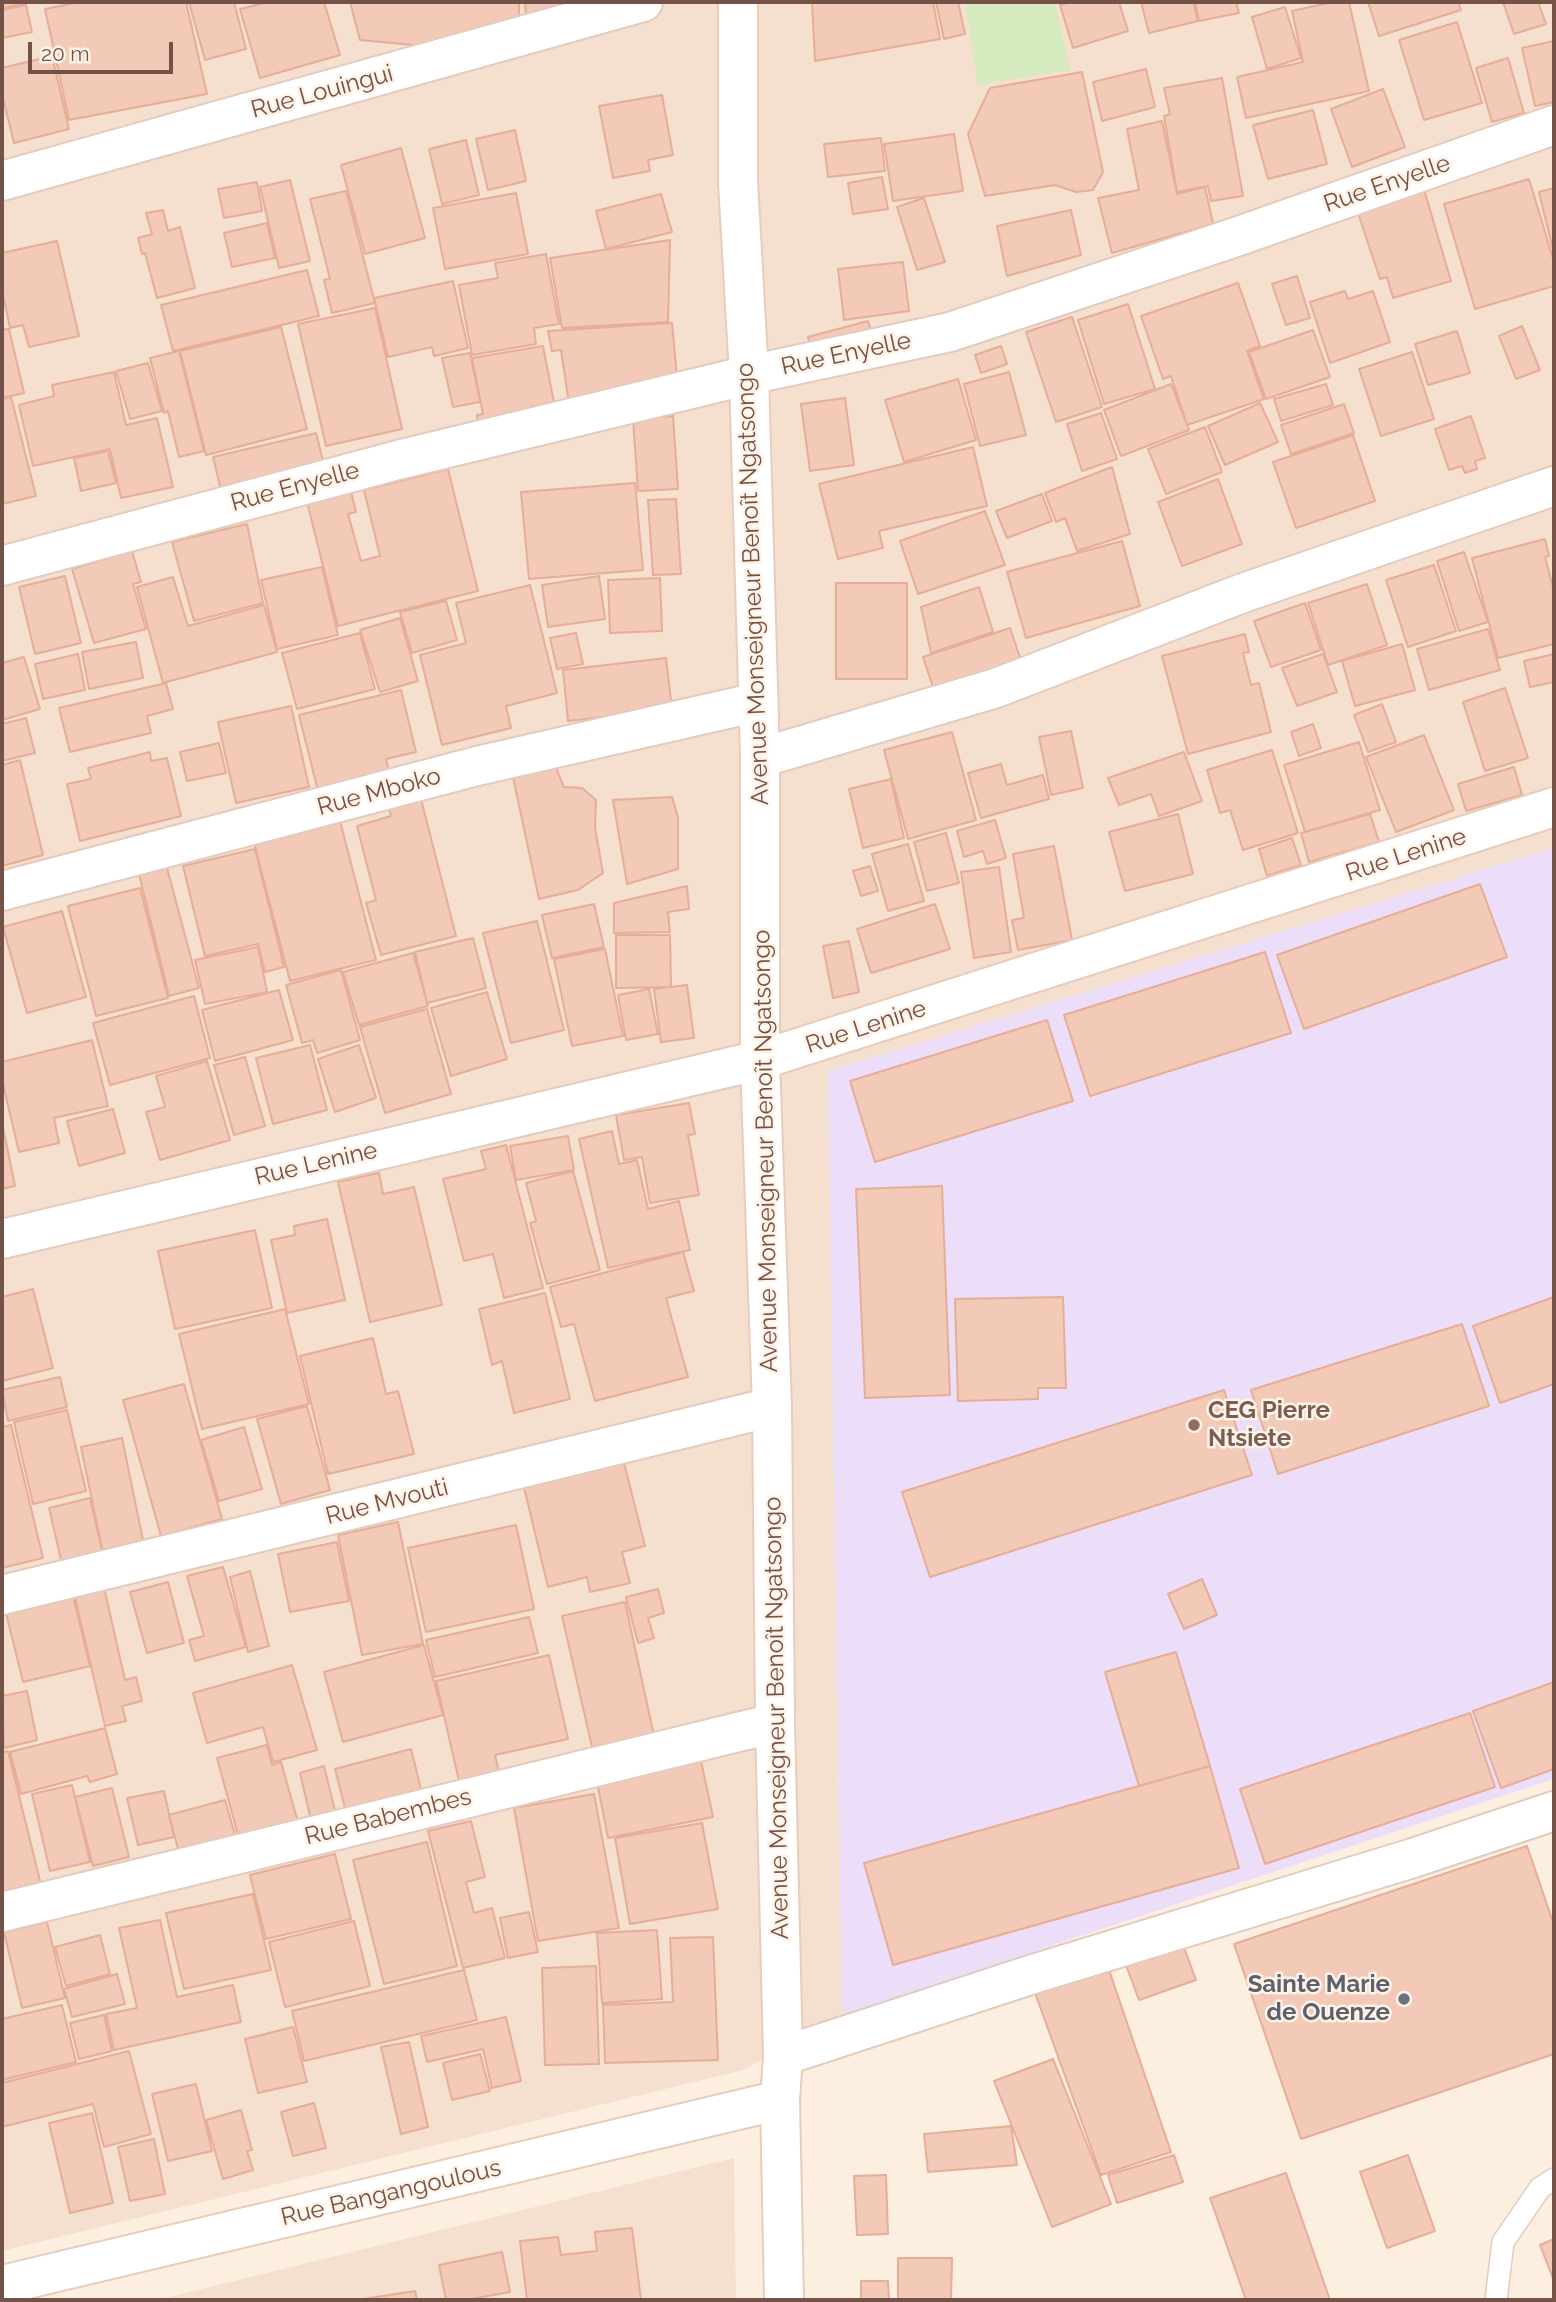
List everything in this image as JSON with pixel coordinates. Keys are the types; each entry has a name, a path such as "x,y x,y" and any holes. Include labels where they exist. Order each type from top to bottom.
{"street":[{"name":"Rue Louingui","path":"2,181 643,2"},
{"name":"Avenue Monseigneur Benoît Ngatsongo","path":"738,2 738,182 749,375 760,758 761,1060 772,1407 775,1723 783,2056 780,2100 784,2300"},
{"name":"Rue Enyelle","path":"2,566 398,460 749,375 950,331 1233,238 1554,125"},
{"path":"760,758 996,688 1243,593 1554,486"},
{"name":"Rue Mboko","path":"2,891 477,766 758,702"},
{"name":"Rue Lenine","path":"2,1239 761,1060 1554,807"},
{"name":"Rue Mvouti","path":"2,1595 772,1407"},
{"name":"Rue Babembes","path":"2,1912 775,1723"},
{"path":"783,2056 1030,1975 1413,1858 1554,1811"},
{"name":"Rue Bangangoulous","path":"2,2285 780,2100"}],"lane":[{"path":"1496,2300 1503,2242 1540,2188 1554,2179"}],"shaded area":[{"path":"2,2 1554,2 1554,848 828,1071 842,2015 743,2070 2,2251"},
{"name":"CEG Pierre Ntsiete","path":"1554,848 1554,1779 842,2015 828,1071"},
{"path":"734,2158 736,2300 157,2300"}],"green space":[{"path":"965,2 1055,2 1070,70 978,85"}],"building":[{"path":"2,2 33,2 2,8"},
{"path":"80,2 186,2 207,94 69,120 45,9"},
{"path":"189,2 234,2 246,49 205,60"},
{"path":"268,2 324,2 340,55 260,78 240,9"},
{"path":"350,2 519,2 519,25 434,47 360,40"},
{"path":"525,2 612,2 527,27"},
{"path":"812,2 933,2 940,39 815,61"},
{"path":"936,2 958,2 965,34 944,39"},
{"path":"1071,2 1119,2 1128,31 1073,48 1060,5"},
{"path":"1141,2 1193,2 1198,21 1149,33"},
{"path":"1195,2 1236,2 1239,13 1199,21"},
{"path":"1332,2 1349,2 1369,91 1246,118 1237,77 1303,62 1292,11"},
{"path":"1368,2 1458,2 1461,10 1379,36"},
{"path":"1503,2 1538,2 1546,24 1514,34"},
{"path":"26,5 32,32 2,38 2,10"},
{"path":"1285,7 1301,58 1267,69 1252,17"},
{"path":"1457,22 1482,103 1424,120 1399,40"},
{"path":"1554,41 1554,102 1535,106 1522,48"},
{"path":"52,56 69,129 14,143 2,94 2,68"},
{"path":"1508,58 1524,113 1492,122 1476,68"},
{"path":"1146,69 1155,107 1102,121 1093,82"},
{"path":"1082,72 1103,172 1093,190 1076,192 1055,185 985,196 968,134 990,88"},
{"path":"1222,78 1243,196 1211,201 1208,186 1177,192 1164,116 1170,114 1164,88"},
{"path":"1383,89 1405,147 1352,167 1331,109"},
{"path":"662,95 673,155 648,160 650,171 613,178 599,106"},
{"path":"1313,110 1327,164 1268,179 1253,125"},
{"path":"1162,121 1177,194 1205,187 1213,224 1112,253 1098,198 1139,190 1127,129"},
{"path":"515,130 526,181 488,190 476,139"},
{"path":"954,134 963,191 893,201 884,144"},
{"path":"881,138 885,171 828,177 824,144"},
{"path":"466,140 479,195 442,204 429,149"},
{"path":"401,148 425,238 365,254 341,165"},
{"path":"1415,159 1451,281 1393,298 1387,277 1380,279 1349,186"},
{"path":"882,177 888,209 853,214 848,183"},
{"path":"1529,179 1554,262 1554,286 1475,309 1444,204"},
{"path":"290,180 310,261 279,268 260,187"},
{"path":"257,182 262,211 224,218 218,189"},
{"path":"1554,188 1554,254 1539,192"},
{"path":"346,191 375,303 332,313 324,280 330,279 310,199"},
{"path":"516,193 528,254 445,269 433,208"},
{"path":"661,194 672,232 606,249 596,211"},
{"path":"924,198 945,262 917,270 897,207"},
{"path":"163,210 168,231 180,227 195,288 157,298 145,253 142,254 138,238 152,234 146,213"},
{"path":"1071,210 1081,255 1007,276 997,226"},
{"path":"267,223 275,258 232,267 224,233"},
{"path":"670,240 668,322 562,328 550,258"},
{"path":"57,241 79,336 29,347 23,325 10,328 2,290 2,253"},
{"path":"546,254 559,324 534,328 536,344 472,355 459,285 498,278 495,263"},
{"path":"903,262 909,311 844,320 838,269"},
{"path":"307,270 319,316 173,351 161,305"},
{"path":"1297,276 1310,318 1286,325 1272,284"},
{"path":"453,281 468,348 434,356 432,347 388,357 374,298"},
{"path":"1238,283 1260,346 1247,351 1264,399 1187,425 1171,376 1163,379 1141,316"},
{"path":"1345,291 1348,299 1373,291 1390,342 1330,363 1310,302"},
{"path":"1128,304 1155,389 1104,404 1078,320"},
{"path":"375,308 402,429 326,446 298,324"},
{"path":"1072,317 1102,407 1056,422 1026,332"},
{"path":"868,321 874,340 813,357 808,337"},
{"path":"672,323 678,389 570,410 561,350 552,351 548,331"},
{"path":"1522,326 1540,370 1516,379 1499,336"},
{"path":"281,327 307,429 206,455 180,351"},
{"path":"9,329 24,393 2,398 2,330"},
{"path":"1313,330 1330,377 1266,399 1249,352"},
{"path":"1457,331 1470,373 1428,385 1415,344"},
{"path":"543,346 554,403 530,407 532,420 479,430 477,415 483,414 472,358"},
{"path":"1001,346 1007,364 981,373 975,355"},
{"path":"179,351 204,451 179,457 168,411 164,413 150,358"},
{"path":"1412,352 1434,419 1381,436 1359,369"},
{"path":"470,353 480,402 453,407 442,358"},
{"path":"148,363 162,411 130,419 116,371"},
{"path":"114,372 126,425 157,418 173,487 121,498 110,449 33,466 19,405 54,396 52,385"},
{"path":"1009,372 1026,435 980,446 964,384"},
{"path":"958,379 976,440 904,462 885,400"},
{"path":"1171,384 1189,430 1121,456 1104,410"},
{"path":"1326,384 1333,405 1281,421 1274,399"},
{"path":"11,397 36,496 2,504 2,399"},
{"path":"845,398 854,465 810,471 801,404"},
{"path":"1260,403 1278,442 1225,465 1208,426"},
{"path":"1344,404 1354,433 1291,454 1281,425"},
{"path":"1101,413 1117,459 1082,471 1067,424"},
{"path":"673,416 678,489 638,491 633,419"},
{"path":"1471,416 1485,458 1475,461 1477,469 1465,473 1462,466 1449,470 1435,429"},
{"path":"1205,427 1222,472 1166,494 1148,449"},
{"path":"316,433 324,465 221,490 213,457"},
{"path":"1353,435 1375,501 1296,528 1273,462"},
{"path":"973,447 987,506 879,531 883,548 838,559 819,484"},
{"path":"108,451 116,483 81,491 74,458"},
{"path":"1112,467 1130,534 1077,551 1065,518 1056,522 1045,493"},
{"path":"448,469 478,591 338,626 304,490 348,480 356,512 348,514 361,561 380,556 364,490"},
{"path":"1218,479 1242,544 1182,566 1158,502"},
{"path":"635,483 643,570 529,579 521,492"},
{"path":"1042,494 1052,521 1007,538 996,511"},
{"path":"676,499 681,574 653,575 648,500"},
{"path":"985,511 1005,565 918,594 900,541"},
{"path":"247,524 263,603 194,621 172,542"},
{"path":"1545,539 1549,556 1545,557 1554,591 1554,644 1498,658 1472,558"},
{"path":"1122,541 1140,606 1026,638 1007,572"},
{"path":"132,551 141,582 133,584 146,629 94,643 72,569"},
{"path":"1464,552 1488,622 1459,631 1437,561"},
{"path":"1434,565 1456,631 1408,647 1386,580"},
{"path":"322,567 338,635 277,649 261,580"},
{"path":"65,576 81,643 35,654 19,587"},
{"path":"599,576 605,619 548,627 542,585"},
{"path":"173,577 188,626 264,605 277,652 163,683 137,587"},
{"path":"660,578 662,631 610,633 608,580"},
{"path":"836,583 907,583 907,679 836,679"},
{"path":"1367,584 1387,645 1328,665 1308,603"},
{"path":"530,585 557,693 506,706 511,728 442,745 420,655 466,643 456,603"},
{"path":"979,587 993,632 931,653 921,607"},
{"path":"446,601 457,640 412,653 400,612"},
{"path":"1305,603 1321,650 1271,667 1254,621"},
{"path":"400,618 418,681 380,692 360,630"},
{"path":"1010,628 1024,669 937,699 923,657"},
{"path":"1488,629 1500,670 1429,690 1417,649"},
{"path":"360,633 375,689 297,709 282,653"},
{"path":"576,633 583,664 557,669 550,638"},
{"path":"1245,634 1249,652 1243,653 1251,685 1259,683 1271,732 1188,754 1162,656"},
{"path":"136,642 143,678 89,689 82,652"},
{"path":"1402,644 1415,690 1355,706 1342,661"},
{"path":"78,654 85,690 43,699 35,664"},
{"path":"1323,654 1337,692 1297,706 1282,668"},
{"path":"1554,654 1554,682 1530,687 1524,661"},
{"path":"24,657 40,709 2,720 2,663"},
{"path":"666,658 672,709 568,721 563,670"},
{"path":"166,683 173,709 147,716 151,733 70,752 59,708"},
{"path":"1505,688 1528,758 1485,771 1463,702"},
{"path":"401,690 416,752 386,759 390,778 319,795 299,715"},
{"path":"1382,704 1396,742 1368,752 1354,715"},
{"path":"291,706 309,787 236,803 218,722"},
{"path":"26,718 35,753 2,761 2,724"},
{"path":"1313,724 1321,748 1299,756 1291,732"},
{"path":"1071,731 1083,788 1051,795 1039,737"},
{"path":"952,732 976,820 908,839 884,750"},
{"path":"1424,735 1454,810 1396,832 1366,757"},
{"path":"1359,742 1380,810 1305,832 1284,765"},
{"path":"219,743 226,773 187,781 180,752"},
{"path":"1272,750 1298,833 1243,850 1230,810 1220,813 1207,770"},
{"path":"150,752 151,761 167,758 181,816 80,841 67,784 91,779 88,768"},
{"path":"1184,752 1202,801 1159,816 1151,794 1119,805 1108,778"},
{"path":"20,760 43,855 2,866 2,765"},
{"path":"1001,764 1007,785 1043,775 1049,799 981,818 968,773"},
{"path":"1514,767 1522,795 1466,811 1458,784"},
{"path":"556,768 564,787 582,788 596,800 595,828 603,873 578,890 539,899 513,777"},
{"path":"891,779 904,838 863,848 849,789"},
{"path":"672,797 678,817 678,869 627,884 613,800"},
{"path":"421,799 456,936 381,955 366,903 376,900 357,826 391,816 389,808"},
{"path":"1178,814 1193,874 1125,891 1109,832"},
{"path":"1370,814 1379,842 1309,862 1301,833"},
{"path":"339,817 376,960 290,981 253,839"},
{"path":"995,820 1006,858 987,864 983,851 964,857 957,831"},
{"path":"946,833 959,883 927,891 914,842"},
{"path":"1292,838 1301,865 1267,876 1259,849"},
{"path":"908,844 924,901 888,911 872,854"},
{"path":"1054,846 1072,940 1018,950 1012,920 1024,918 1013,854"},
{"path":"255,849 284,967 265,972 258,944 205,956 183,866"},
{"path":"870,866 878,891 861,896 853,871"},
{"path":"999,867 1011,952 974,958 961,872"},
{"path":"167,868 199,988 169,996 139,874"},
{"path":"1480,884 1507,957 1304,1029 1277,955"},
{"path":"687,886 689,909 668,912 670,932 614,933 614,903"},
{"path":"140,888 168,998 96,1016 68,906"},
{"path":"594,904 604,947 552,958 542,915"},
{"path":"935,904 950,949 871,973 857,929"},
{"path":"62,911 86,997 27,1013 3,927"},
{"path":"537,921 564,1030 511,1043 483,933"},
{"path":"616,935 670,935 671,987 616,988"},
{"path":"473,938 486,988 427,1003 415,952"},
{"path":"849,941 859,992 833,998 823,946"},
{"path":"258,947 267,992 205,1004 195,960"},
{"path":"605,949 623,1036 572,1046 554,959"},
{"path":"1265,952 1291,1033 1090,1096 1064,1015"},
{"path":"413,953 428,1006 359,1025 343,972"},
{"path":"341,970 360,1040 317,1053 313,1040 302,1043 286,985"},
{"path":"687,985 694,1038 661,1042 654,989"},
{"path":"649,989 658,1034 626,1040 618,995"},
{"path":"279,990 293,1040 215,1061 202,1010"},
{"path":"487,992 507,1059 451,1076 431,1008"},
{"path":"194,996 210,1058 110,1085 93,1023"},
{"path":"427,1009 451,1094 385,1113 360,1027"},
{"path":"1047,1020 1073,1101 875,1162 850,1081"},
{"path":"92,1040 108,1106 54,1118 59,1143 19,1152 2,1080 2,1062"},
{"path":"310,1045 327,1110 273,1124 256,1058"},
{"path":"359,1045 376,1098 335,1112 318,1059"},
{"path":"245,1057 265,1126 234,1135 214,1065"},
{"path":"207,1061 230,1140 160,1160 146,1112 165,1107 156,1076"},
{"path":"689,1103 695,1134 688,1135 699,1195 650,1203 642,1157 624,1160 616,1115"},
{"path":"113,1109 125,1153 79,1166 67,1121"},
{"path":"2,1122 15,1186 2,1189"},
{"path":"612,1131 619,1164 637,1160 648,1209 679,1201 690,1250 608,1268 579,1139"},
{"path":"568,1136 574,1170 516,1180 510,1146"},
{"path":"506,1145 543,1288 504,1298 493,1254 464,1261 443,1179 486,1169 481,1151"},
{"path":"573,1171 600,1270 547,1284 530,1223 536,1221 526,1183"},
{"path":"379,1173 383,1194 414,1187 442,1305 370,1322 338,1182"},
{"path":"942,1186 950,1395 865,1398 856,1189"},
{"path":"327,1219 345,1300 287,1313 271,1240 295,1235 294,1226"},
{"path":"255,1230 272,1308 175,1329 158,1251"},
{"path":"683,1252 694,1291 666,1298 688,1377 595,1401 574,1324 561,1327 550,1287"},
{"path":"33,1289 53,1368 2,1381 2,1297"},
{"path":"545,1293 570,1399 514,1413 502,1361 492,1365 479,1309"},
{"path":"1063,1297 1066,1388 1038,1388 1038,1399 958,1401 955,1299"},
{"path":"1554,1297 1554,1384 1500,1403 1473,1326"},
{"path":"285,1309 309,1404 202,1429 179,1334"},
{"path":"1462,1324 1489,1406 1278,1474 1251,1390"},
{"path":"373,1338 386,1394 398,1391 414,1454 328,1474 300,1356"},
{"path":"60,1377 67,1407 8,1421 2,1390"},
{"path":"184,1384 222,1519 161,1536 123,1400"},
{"path":"1224,1390 1252,1475 930,1577 902,1492"},
{"path":"307,1406 330,1490 281,1504 257,1419"},
{"path":"67,1410 86,1491 33,1504 14,1422"},
{"path":"11,1425 43,1558 2,1568 2,1427"},
{"path":"244,1427 262,1489 219,1501 201,1440"},
{"path":"122,1438 144,1545 103,1553 81,1447"},
{"path":"621,1451 645,1546 622,1552 630,1583 590,1592 587,1577 548,1587 521,1475"},
{"path":"90,1498 103,1555 62,1564 49,1508"},
{"path":"398,1522 423,1644 362,1655 338,1535"},
{"path":"516,1525 534,1609 426,1632 408,1548"},
{"path":"337,1542 349,1601 290,1612 278,1554"},
{"path":"223,1567 246,1647 195,1661 189,1640 204,1636 187,1576"},
{"path":"250,1571 269,1646 248,1652 230,1577"},
{"path":"1202,1579 1217,1615 1184,1629 1168,1594"},
{"path":"168,1582 184,1643 147,1653 130,1592"},
{"path":"103,1583 125,1680 136,1677 142,1701 122,1706 126,1721 105,1726 73,1589"},
{"path":"658,1589 664,1613 648,1618 654,1638 638,1643 626,1597"},
{"path":"73,1596 90,1666 23,1682 6,1613"},
{"path":"625,1602 654,1736 595,1760 562,1616"},
{"path":"529,1617 538,1653 435,1677 426,1640"},
{"path":"424,1645 443,1715 343,1742 324,1672"},
{"path":"1176,1652 1210,1766 1139,1786 1105,1672"},
{"path":"549,1655 568,1739 495,1755 499,1772 459,1781 436,1681"},
{"path":"292,1665 317,1750 273,1762 263,1727 207,1743 193,1693"},
{"path":"1554,1682 1554,1769 1501,1788 1473,1711"},
{"path":"27,1691 37,1740 4,1748 2,1696"},
{"path":"1470,1713 1495,1787 1265,1864 1240,1789"},
{"path":"105,1728 117,1774 90,1782 87,1776 21,1794 10,1752"},
{"path":"267,1745 272,1765 281,1762 299,1826 240,1842 217,1758"},
{"path":"411,1749 424,1801 348,1820 335,1769"},
{"path":"8,1751 42,1889 2,1900 2,1753"},
{"path":"701,1761 713,1817 608,1838 597,1782"},
{"path":"324,1766 338,1823 313,1829 300,1773"},
{"path":"1210,1766 1239,1868 893,1965 864,1863"},
{"path":"72,1785 90,1862 50,1871 32,1794"},
{"path":"112,1788 129,1857 93,1866 75,1797"},
{"path":"164,1791 174,1837 138,1845 127,1798"},
{"path":"594,1794 619,1928 538,1941 514,1808"},
{"path":"225,1800 238,1845 181,1860 169,1815"},
{"path":"471,1821 485,1877 466,1882 474,1913 492,1908 505,1958 463,1968 428,1831"},
{"path":"702,1823 718,1909 630,1924 615,1838"},
{"path":"427,1842 457,1966 384,1984 353,1860"},
{"name":"Sainte Marie de Ouenze","path":"1527,1846 1554,1925 1554,2054 1301,2139 1234,1944"},
{"path":"335,1854 351,1919 266,1939 250,1875"},
{"path":"253,1894 271,1970 184,1989 166,1913"},
{"path":"529,1912 538,1952 508,1958 500,1918"},
{"path":"160,1920 177,1997 233,1985 241,2022 114,2050 106,2014 137,2008 119,1928"},
{"path":"354,1921 370,1986 285,2007 269,1942"},
{"path":"47,1922 65,1998 22,2008 4,1932"},
{"path":"657,1930 662,1999 602,2003 597,1933"},
{"path":"100,1935 110,1974 66,1986 55,1947"},
{"path":"713,1937 718,2060 605,2063 603,2005 673,2002 670,1938"},
{"path":"1181,1939 1196,1980 1139,2000 1124,1960"},
{"path":"1105,1958 1171,2152 1101,2175 1031,1982"},
{"path":"596,1966 599,2064 545,2065 542,1968"},
{"path":"464,1970 477,2020 304,2061 292,2011"},
{"path":"117,1974 125,2004 72,2017 64,1989"},
{"path":"62,2005 76,2062 2,2080 2,2019"},
{"path":"104,2015 112,2051 79,2059 70,2023"},
{"path":"506,2017 521,2081 492,2088 483,2049 427,2062 421,2036"},
{"path":"293,2027 307,2082 258,2093 245,2039"},
{"path":"409,2042 428,2127 401,2134 381,2047"},
{"path":"129,2051 151,2134 104,2147 93,2104 2,2127 2,2083"},
{"path":"480,2054 490,2091 452,2100 443,2063"},
{"path":"1053,2059 1111,2204 1052,2227 994,2081"},
{"path":"196,2084 212,2151 168,2161 152,2094"},
{"path":"314,2103 326,2148 293,2156 281,2112"},
{"path":"241,2110 252,2150 247,2151 253,2170 223,2179 206,2120"},
{"path":"92,2113 113,2203 70,2213 49,2123"},
{"path":"1011,2126 1017,2165 928,2172 924,2134"},
{"path":"154,2139 165,2194 130,2201 118,2147"},
{"path":"1174,2155 1183,2182 1117,2203 1108,2175"},
{"path":"1408,2155 1435,2231 1387,2248 1360,2172"},
{"path":"1286,2173 1330,2300 1246,2300 1210,2198"},
{"path":"886,2175 888,2234 857,2235 854,2176"},
{"path":"632,2228 641,2300 527,2300 520,2241 558,2237 561,2255 597,2251 595,2232"},
{"path":"1554,2239 1554,2281 1540,2245"},
{"path":"502,2252 510,2292 466,2300 446,2300 439,2265"},
{"path":"898,2258 952,2258 951,2300 898,2300"},
{"path":"861,2281 888,2281 889,2300 861,2300"},
{"path":"415,2291 417,2300 357,2300"}],"place":[{"name":"CEG Pierre Ntsiete","path":"1194,1425"},
{"name":"Sainte Marie de Ouenze","path":"1404,1999"}]}
